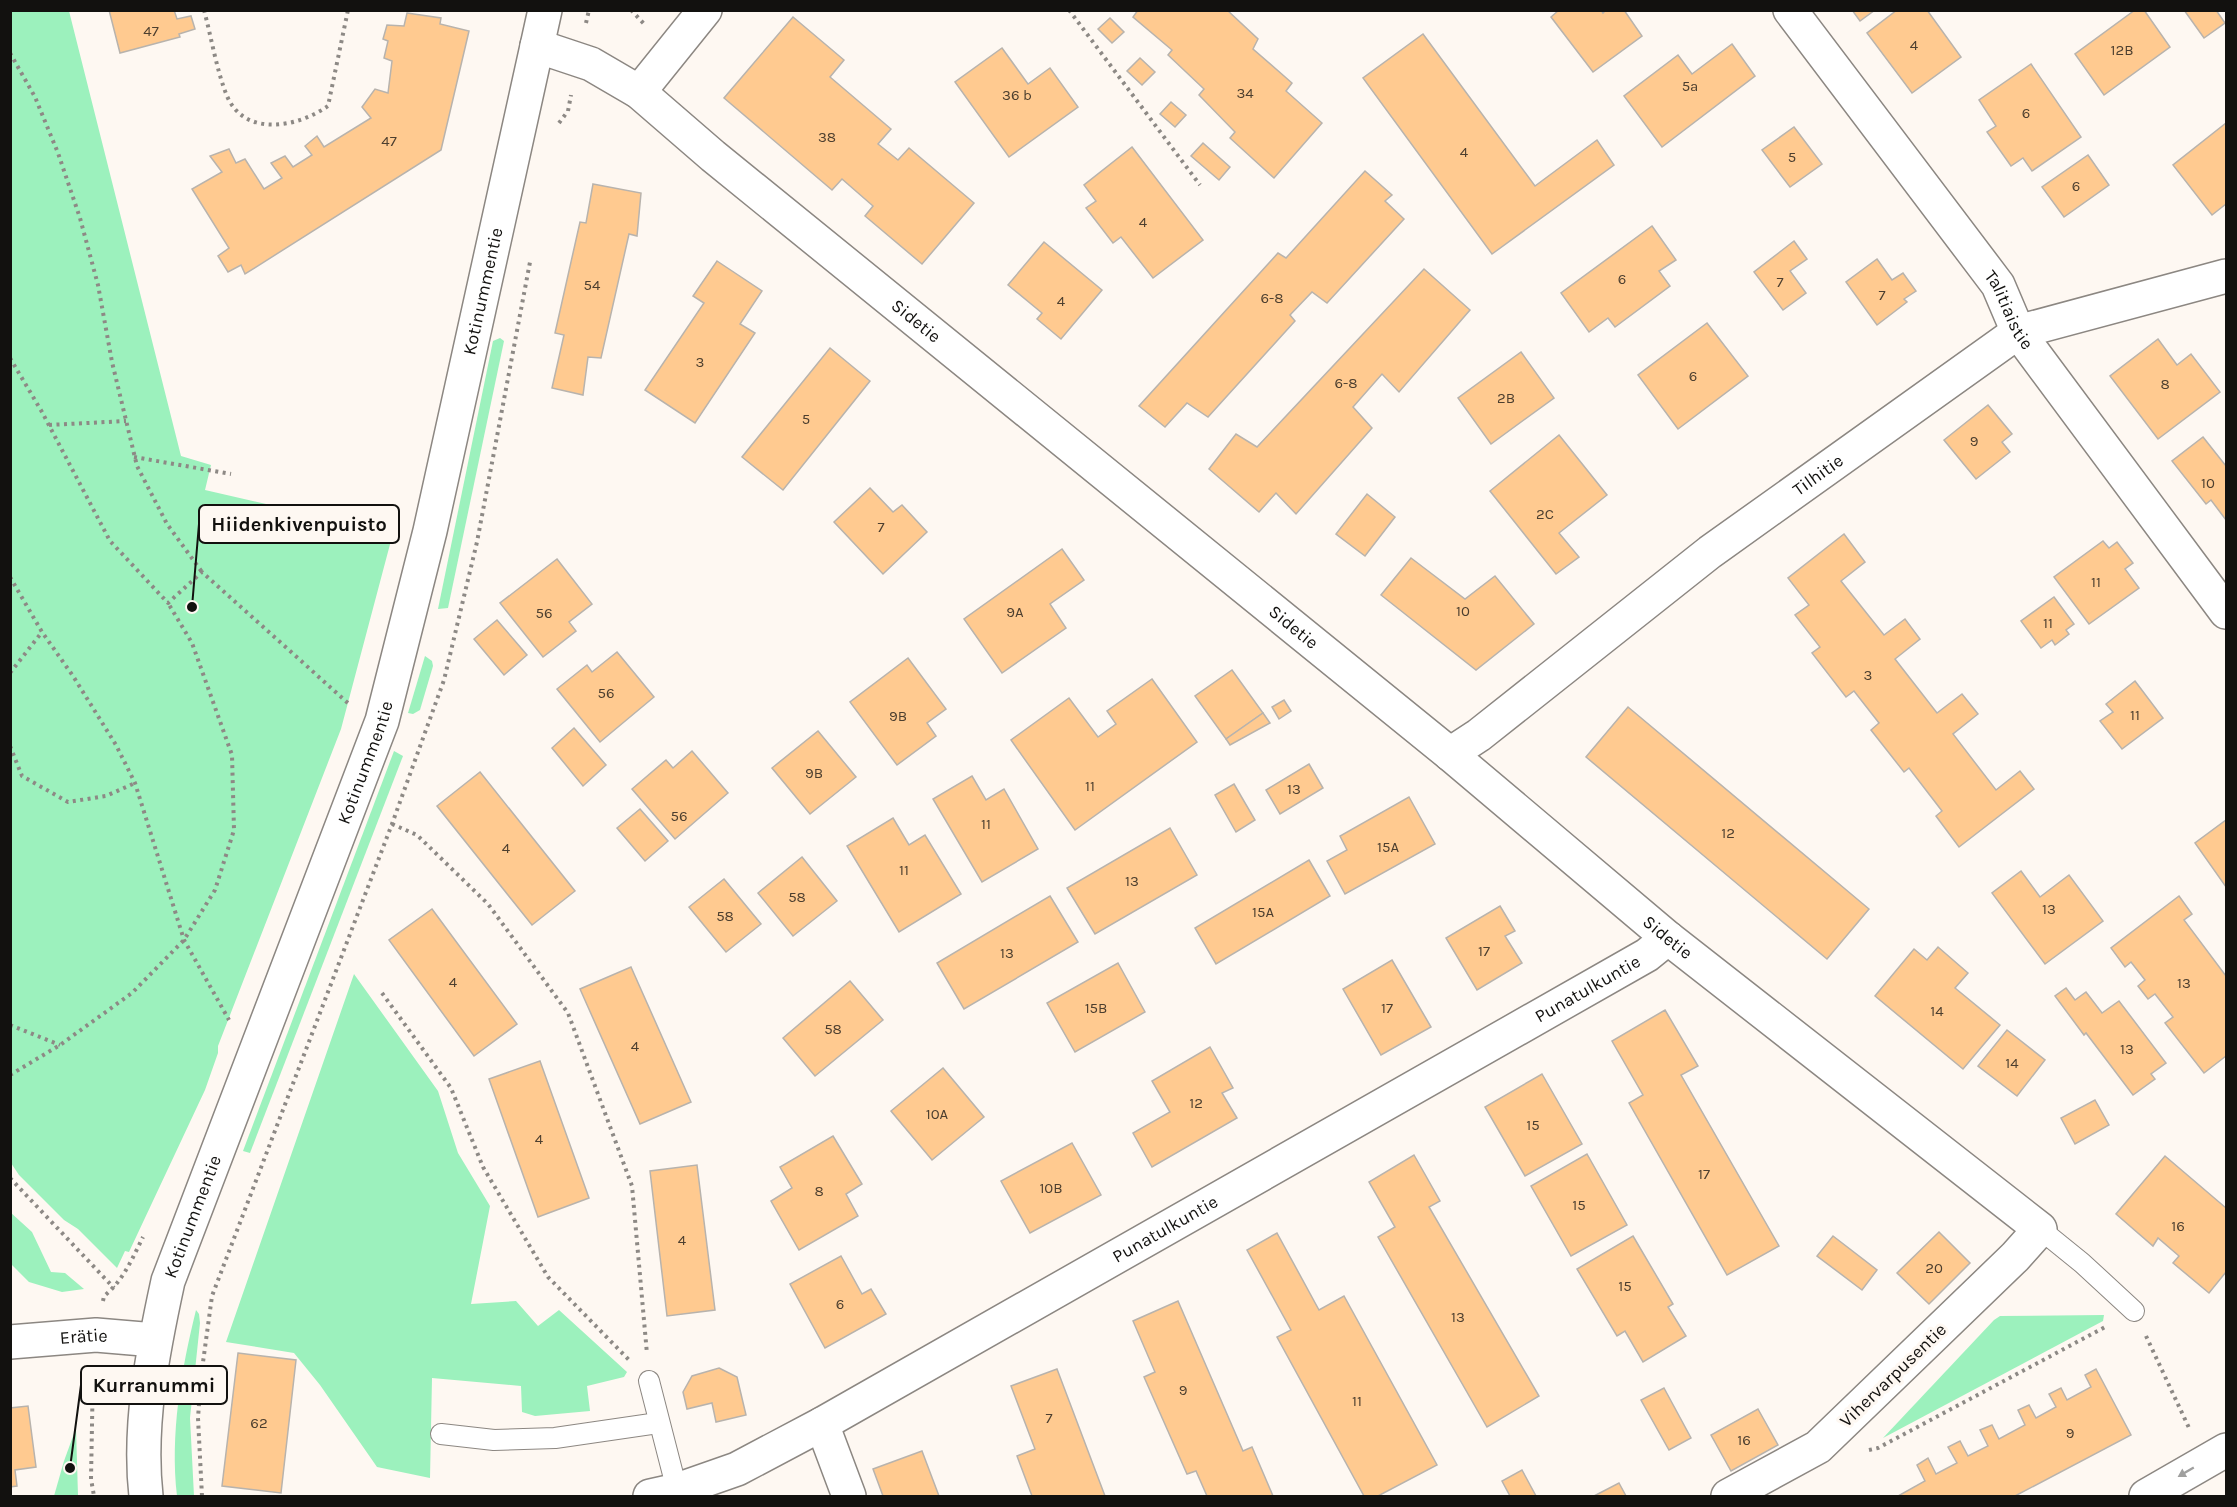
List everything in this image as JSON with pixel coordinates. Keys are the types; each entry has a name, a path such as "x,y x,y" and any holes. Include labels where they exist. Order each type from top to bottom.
{"street":[{"name":"Kotinummentie","path":"146,1497 145,1426 155,1340 168,1281 382,721 430,531 545,10"},
{"path":"639,92 705,10"},
{"name":"Talitiaistie","path":"1790,10 1998,285 2018,332 2226,612"},
{"name":"Sidetie","path":"537,46 591,64 639,92 721,163 1450,754 1668,938 2040,1229"},
{"name":"Tilhitie","path":"1450,754 1479,735 1710,552 2018,332 2226,276"},
{"name":"Punatulkuntie","path":"663,1493 737,1469 822,1424 1647,955 1668,938"},
{"name":"Vihervarpusentie","path":"1728,1497 1818,1447 2015,1257 2040,1229"},
{"name":"Erätie","path":"10,1342 96,1335 155,1340"},
{"path":"822,1424 849,1497"},
{"path":"2146,1497 2226,1450"}],"lane":[{"path":"2040,1229 2082,1263 2134,1311"},
{"path":"649,1381 658,1423 663,1493"},
{"path":"441,1434 494,1440 555,1438 658,1423"}],"path":[{"path":"204,10 228,97 241,114 263,125 286,125 315,115 328,106 348,10"},
{"path":"631,10 647,27"},
{"path":"1069,10 1200,185"},
{"path":"10,53 35,97 58,153 80,218 98,285 112,362 134,457 167,524 202,572 350,705"},
{"path":"10,358 49,425 110,541 168,603 192,643 232,755 234,830 215,890 184,940 132,993 60,1045 10,1075"},
{"path":"49,425 126,421"},
{"path":"134,457 231,474"},
{"path":"168,603 202,572"},
{"path":"10,577 42,632 116,744 135,783 184,940 231,1023"},
{"path":"10,673 42,632"},
{"path":"10,746 22,776 68,802 106,796 135,783"},
{"path":"392,824 417,835 488,904 568,1012 632,1186 649,1381"},
{"path":"381,993 451,1088 483,1167 548,1276 649,1381"},
{"path":"10,1025 60,1045"},
{"path":"10,1178 114,1288"},
{"path":"94,1497 91,1479 91,1386 96,1335 104,1296 114,1288 129,1267"},
{"path":"202,1497 198,1419 212,1296"},
{"path":"1858,1452 1878,1448 2134,1311 2191,1432"}],"green space":[{"path":"10,11 69,11 181,456 211,465 205,490 393,533 341,729 218,1046 218,1053 205,1090 129,1252 125,1251 117,1268 78,1229 64,1220 19,1175 11,1163"},
{"path":"500,338 504,341 448,608 438,609 493,341"},
{"path":"425,656 432,661 433,666 420,710 413,714 408,713"},
{"path":"394,751 403,756 250,1153 243,1151"},
{"path":"354,974 438,1091 458,1153 490,1206 471,1304 516,1301 538,1326 559,1310 627,1372 624,1377 587,1386 590,1411 535,1416 522,1412 521,1386 432,1378 430,1478 377,1467 320,1385 294,1353 226,1342"},
{"path":"10,1212 32,1232 51,1272 65,1273 84,1289 62,1292 29,1282 11,1264"},
{"path":"196,1310 200,1323 190,1418 194,1496 177,1496 175,1449 178,1403"},
{"path":"2104,1315 2103,1321 1883,1438 2000,1316"},
{"path":"76,1428 78,1496 54,1496 64,1461"}],"building":[{"path":"109,10 174,10 177,19 191,16 195,29 179,34 180,37 120,53"},
{"path":"1138,10 1227,10 1258,39 1253,49 1292,83 1286,91 1322,123 1274,178 1230,138 1235,132 1199,95 1204,89 1168,55 1172,50 1133,17"},
{"path":"1559,10 1601,10 1603,13 1606,10 1624,10 1642,36 1593,72 1551,17"},
{"path":"1852,10 1875,10 1860,21"},
{"path":"1897,10 1927,10 1961,57 1912,93 1867,33"},
{"path":"2135,10 2144,10 2170,47 2104,95 2075,54"},
{"path":"2184,10 2216,10 2225,23 2204,38"},
{"path":"407,13 441,18 440,24 469,31 441,150 245,274 241,265 228,272 218,256 229,248 192,189 222,172 210,156 229,149 236,163 245,159 264,189 282,178 271,163 285,156 293,167 312,155 305,146 317,136 324,147 371,118 362,107 375,89 388,93 392,61 384,58 388,41 383,39 387,25 404,26"},
{"path":"793,17 844,60 830,77 891,129 878,144 898,160 909,148 974,203 922,264 865,216 873,206 842,179 832,190 724,98"},
{"path":"1110,18 1124,32 1112,43 1098,29"},
{"path":"1423,34 1535,186 1597,140 1614,165 1492,254 1363,78"},
{"path":"1732,44 1755,76 1662,147 1624,96 1678,55 1692,74"},
{"path":"1002,48 1028,84 1050,68 1078,107 1009,157 955,82"},
{"path":"1140,58 1155,72 1142,85 1127,71"},
{"path":"2031,64 2081,137 2032,171 2023,158 2011,166 1987,132 1996,126 1979,100"},
{"path":"1171,102 1186,115 1175,127 1160,114"},
{"path":"2226,123 2226,204 2212,215 2173,165"},
{"path":"1794,127 1822,164 1790,187 1762,150"},
{"path":"1203,143 1230,167 1219,180 1191,156"},
{"path":"1132,147 1203,240 1153,278 1121,237 1113,243 1086,208 1096,201 1084,185"},
{"path":"2088,155 2109,185 2064,217 2042,187"},
{"path":"1365,171 1392,195 1385,201 1404,219 1327,303 1312,292 1290,315 1295,321 1208,417 1187,403 1165,427 1139,406 1278,253 1286,258"},
{"path":"593,184 641,193 637,236 629,234 601,358 588,357 583,395 552,388 564,335 555,333 580,222 586,223"},
{"path":"1652,226 1676,260 1659,271 1670,286 1615,327 1608,318 1589,332 1561,293"},
{"path":"1794,241 1807,259 1790,271 1806,293 1783,310 1754,272"},
{"path":"1044,242 1102,290 1061,339 1037,319 1042,313 1008,285"},
{"path":"1877,259 1892,280 1903,273 1916,291 1904,299 1907,302 1877,325 1846,282"},
{"path":"717,261 762,291 740,324 755,333 695,423 645,390 704,303 693,296"},
{"path":"1424,269 1470,310 1399,392 1382,374 1353,407 1372,428 1296,514 1276,493 1259,512 1209,469 1236,434 1257,447"},
{"path":"1707,323 1748,376 1678,429 1638,375"},
{"path":"2158,339 2177,365 2191,354 2220,392 2158,439 2110,376"},
{"path":"830,348 870,381 783,490 742,457"},
{"path":"1521,352 1554,398 1491,444 1458,398"},
{"path":"1988,405 2012,434 2002,442 2010,452 1976,479 1944,440"},
{"path":"1559,435 1607,495 1559,533 1579,557 1556,574 1490,491"},
{"path":"2203,437 2226,466 2226,520 2211,500 2206,504 2172,461"},
{"path":"870,488 893,512 902,505 927,532 883,574 834,522"},
{"path":"1367,494 1395,517 1365,556 1336,534"},
{"path":"1844,534 1865,562 1841,581 1884,635 1905,619 1920,639 1895,659 1937,713 1962,694 1978,714 1953,734 1996,790 2020,771 2034,789 1959,847 1936,816 1942,811 1909,768 1904,772 1871,730 1879,723 1854,691 1846,697 1812,653 1820,647 1795,615 1809,605 1788,578"},
{"path":"2103,541 2109,548 2117,542 2133,563 2125,569 2139,588 2089,624 2054,577"},
{"path":"1062,549 1084,580 1050,604 1066,628 1002,673 964,619"},
{"path":"1411,558 1465,599 1495,576 1534,624 1476,670 1381,595"},
{"path":"557,559 592,604 569,622 576,631 543,657 500,603"},
{"path":"2054,597 2074,624 2066,630 2069,634 2055,645 2052,640 2041,648 2021,621"},
{"path":"497,620 527,655 504,675 474,639"},
{"path":"617,652 654,697 600,742 557,689 587,665 592,672"},
{"path":"908,658 946,709 927,723 936,736 897,765 850,702"},
{"path":"1232,670 1263,713 1226,739 1195,696"},
{"path":"1152,679 1197,742 1075,830 1011,740 1069,698 1098,737 1116,724 1107,711"},
{"path":"2135,681 2163,718 2122,749 2100,721 2113,712 2106,704"},
{"path":"1284,700 1291,711 1279,719 1272,707"},
{"path":"1628,707 1869,909 1827,959 1586,757"},
{"path":"1263,713 1270,723 1230,745 1226,739"},
{"path":"574,728 606,765 583,786 552,748"},
{"path":"818,731 856,777 810,814 772,768"},
{"path":"692,751 728,793 675,839 632,789 666,760 673,768"},
{"path":"1309,764 1323,788 1280,814 1266,790"},
{"path":"480,772 575,891 532,925 437,806"},
{"path":"972,776 986,800 1004,789 1038,849 982,882 933,799"},
{"path":"1234,784 1255,820 1236,832 1215,795"},
{"path":"1409,797 1435,844 1345,894 1327,861 1347,850 1340,836"},
{"path":"640,809 668,841 645,861 617,828"},
{"path":"893,818 909,845 925,835 961,894 899,932 847,846"},
{"path":"2226,820 2226,887 2195,843"},
{"path":"1170,828 1197,875 1095,934 1067,888"},
{"path":"802,857 837,901 793,936 758,893"},
{"path":"1309,860 1330,896 1216,964 1195,928"},
{"path":"2021,871 2040,897 2069,875 2103,921 2045,964 1992,893"},
{"path":"724,879 761,924 726,952 689,907"},
{"path":"1050,896 1078,942 964,1009 937,963"},
{"path":"2179,896 2192,914 2184,920 2226,976 2226,1056 2204,1073 2165,1023 2173,1017 2155,994 2148,999 2138,986 2145,980 2131,962 2125,967 2111,948"},
{"path":"1500,906 1515,931 1505,936 1522,963 1477,990 1446,938"},
{"path":"432,909 517,1024 474,1056 389,940"},
{"path":"1938,947 1968,973 1955,988 2000,1025 1963,1069 1875,996 1914,949 1927,960"},
{"path":"1392,960 1431,1027 1381,1055 1343,989"},
{"path":"1118,963 1145,1012 1075,1052 1047,1003"},
{"path":"631,967 691,1102 640,1124 580,989"},
{"path":"850,981 883,1020 815,1076 783,1038"},
{"path":"2066,988 2075,1000 2086,992 2102,1013 2119,1001 2166,1063 2151,1074 2155,1079 2133,1095 2055,996"},
{"path":"1665,1010 1698,1066 1681,1075 1779,1246 1727,1275 1629,1103 1643,1095 1612,1041"},
{"path":"2007,1030 2045,1060 2017,1096 1978,1066"},
{"path":"1210,1047 1233,1088 1222,1093 1237,1118 1152,1167 1133,1133 1170,1112 1152,1081"},
{"path":"540,1061 589,1198 538,1217 489,1079"},
{"path":"943,1068 984,1117 932,1160 891,1111"},
{"path":"1542,1074 1582,1144 1525,1176 1485,1107"},
{"path":"2095,1100 2109,1125 2075,1144 2061,1118"},
{"path":"833,1136 862,1184 846,1194 858,1216 799,1250 771,1201 792,1188 780,1167"},
{"path":"1072,1143 1101,1195 1030,1233 1001,1181"},
{"path":"1587,1154 1627,1225 1571,1256 1531,1186"},
{"path":"1414,1155 1440,1201 1429,1207 1539,1396 1487,1427 1378,1237 1395,1227 1369,1182"},
{"path":"2165,1156 2226,1208 2226,1272 2209,1293 2173,1263 2179,1256 2158,1238 2153,1246 2116,1214"},
{"path":"697,1165 715,1310 667,1316 650,1171"},
{"path":"1939,1232 1970,1263 1929,1304 1897,1273"},
{"path":"1277,1233 1319,1310 1344,1296 1437,1465 1378,1496 1364,1496 1277,1337 1291,1330 1247,1250"},
{"path":"1633,1236 1673,1304 1668,1307 1686,1336 1643,1362 1625,1331 1617,1336 1577,1269"},
{"path":"1833,1236 1877,1270 1862,1290 1817,1256"},
{"path":"841,1256 862,1294 871,1289 886,1314 825,1348 790,1284"},
{"path":"1178,1301 1243,1451 1252,1447 1273,1496 1207,1496 1196,1471 1187,1474 1144,1377 1155,1372 1133,1321"},
{"path":"238,1353 296,1360 281,1493 222,1486"},
{"path":"719,1368 737,1377 746,1415 716,1422 712,1403 687,1409 683,1392 692,1376"},
{"path":"1057,1369 1105,1496 1032,1496 1017,1456 1035,1449 1011,1386"},
{"path":"2096,1369 2131,1435 2015,1496 1898,1496 1925,1481 1917,1465 1928,1458 1936,1474 1957,1463 1948,1447 1960,1441 1968,1456 1988,1446 1980,1430 1992,1425 1999,1439 2025,1425 2018,1410 2029,1405 2036,1418 2056,1407 2049,1394 2061,1388 2067,1400 2091,1387 2085,1375"},
{"path":"1664,1388 1691,1438 1669,1450 1641,1400"},
{"path":"28,1406 36,1467 15,1470 17,1486 10,1487 10,1408"},
{"path":"1758,1409 1778,1445 1731,1471 1711,1435"},
{"path":"922,1451 939,1496 883,1496 873,1469"},
{"path":"1522,1470 1536,1496 1510,1496 1502,1481"},
{"path":"1619,1483 1626,1496 1594,1496"}],"place":[{"name":"Hiidenkivenpuisto","path":"192,607"},
{"name":"Kurranummi","path":"70,1468"}]}
